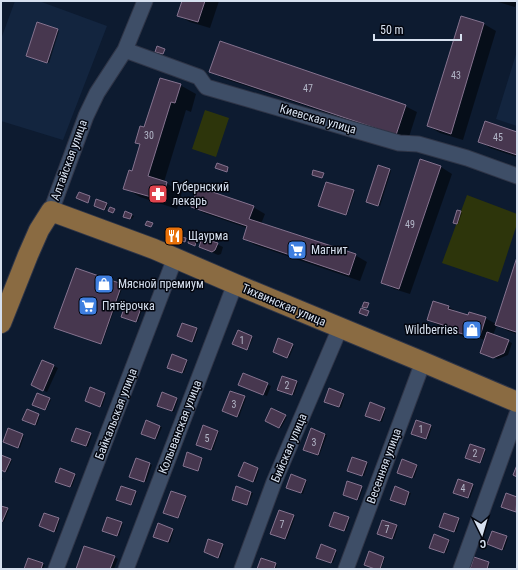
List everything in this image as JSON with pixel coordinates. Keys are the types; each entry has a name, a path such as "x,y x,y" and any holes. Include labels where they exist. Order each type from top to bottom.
{"main road":[{"name":"Тихвинская улица","path":"51,211 154,249 517,402"},
{"name":"Алтайская улица","path":"1,323 39,230 51,211"}],"street":[{"name":"Алтайская улица","path":"51,211 86,116 97,93 125,50 144,1"},
{"name":"Киевская улица","path":"125,50 199,77 206,87 399,143 418,144 467,158 517,176"},
{"name":"Байкальская улица","path":"56,569 175,258"},
{"name":"Колыванская улица","path":"126,569 234,284"},
{"name":"Бийская улица","path":"242,569 274,482 340,328"},
{"name":"Весенняя улица","path":"346,569 422,362"},
{"path":"461,569 517,414"}],"shaded area":[{"path":"15,1 39,1 107,26 63,140 1,121 1,39"},
{"path":"517,51 517,126 496,119"}],"green space":[{"path":"205,110 229,118 216,157 192,149"},
{"path":"467,195 517,214 517,224 498,282 442,263"}],"building":[{"path":"182,1 205,1 198,22 177,16"},
{"path":"461,16 484,23 451,134 427,126"},
{"path":"37,22 58,29 47,63 26,56"},
{"path":"220,41 406,105 396,135 209,72"},
{"path":"157,46 165,49 163,54 155,52"},
{"path":"160,78 181,84 175,103 171,102 148,176 167,182 162,200 123,189 129,170 132,171 140,144 135,143 140,126 144,127"},
{"path":"485,121 517,132 517,155 478,142"},
{"path":"420,159 441,166 399,289 381,283"},
{"path":"217,163 228,167 227,172 215,168"},
{"path":"378,165 390,169 378,206 366,202"},
{"path":"313,170 324,173 322,178 312,175"},
{"path":"326,182 354,190 346,215 318,206"},
{"path":"198,187 254,206 249,219 356,254 349,275 243,239 247,226 191,207"},
{"path":"79,192 90,196 88,203 76,198"},
{"path":"96,199 107,203 104,210 94,206"},
{"path":"110,207 115,209 113,213 108,211"},
{"path":"457,210 461,211 457,224 453,223"},
{"path":"125,211 132,214 130,219 123,217"},
{"path":"147,221 153,223 151,227 145,225"},
{"name":"Щаурма","path":"171,232 178,235 176,239 169,237"},
{"path":"181,237 186,238 185,242 180,240"},
{"path":"202,238 218,243 215,250 212,252 199,247"},
{"path":"189,239 196,241 195,246 188,243"},
{"path":"517,257 517,328 516,332 495,325"},
{"name":"Пятёрочка","path":"76,268 122,284 101,344 54,328"},
{"path":"433,301 449,306 448,309 468,315 469,312 486,317 480,336 464,331 463,334 442,328 443,325 427,320"},
{"path":"364,302 369,303 367,308 362,307"},
{"path":"126,303 141,308 136,322 121,317"},
{"path":"361,308 369,311 367,316 359,313"},
{"path":"182,323 197,328 192,342 177,336"},
{"path":"238,330 252,336 247,350 232,344"},
{"path":"487,332 509,340 504,353 493,358 480,353"},
{"path":"278,338 293,344 287,358 273,352"},
{"path":"172,354 187,360 182,373 167,368"},
{"path":"42,360 54,365 43,391 31,385"},
{"path":"243,373 268,383 263,395 238,385"},
{"path":"282,376 297,381 292,395 277,390"},
{"path":"90,387 105,393 100,407 85,401"},
{"path":"329,388 344,394 339,407 324,402"},
{"path":"230,391 245,396 237,417 222,411"},
{"path":"162,392 177,398 172,411 157,406"},
{"path":"37,393 50,398 45,410 32,405"},
{"path":"370,402 385,408 380,421 365,416"},
{"path":"271,408 286,415 279,428 265,421"},
{"path":"27,409 39,414 35,425 22,420"},
{"path":"146,420 160,426 155,439 141,434"},
{"path":"416,420 431,425 426,439 411,434"},
{"path":"203,425 218,431 211,450 196,445"},
{"path":"8,428 23,434 18,448 3,442"},
{"path":"76,428 91,433 86,446 71,441"},
{"path":"311,428 325,434 318,455 303,450"},
{"path":"470,444 485,449 480,463 465,458"},
{"path":"187,452 202,458 198,471 183,466"},
{"path":"1,455 11,459 5,472 1,470"},
{"path":"352,457 367,462 362,476 347,471"},
{"path":"136,458 150,463 144,482 129,477"},
{"path":"402,459 417,465 412,478 397,473"},
{"path":"244,462 258,468 253,482 238,476"},
{"path":"517,465 517,477 513,475"},
{"path":"60,468 75,474 70,487 55,482"},
{"path":"291,474 306,480 301,493 286,488"},
{"path":"458,479 473,484 468,498 453,493"},
{"path":"347,481 362,486 357,500 343,495"},
{"path":"121,486 136,491 131,505 116,500"},
{"path":"236,486 251,492 247,505 232,500"},
{"path":"395,486 409,492 405,505 390,500"},
{"path":"171,491 186,496 178,518 163,513"},
{"path":"506,493 517,497 516,512 501,507"},
{"path":"1,506 8,508 2,522 1,521"},
{"path":"279,510 294,515 285,539 270,534"},
{"path":"334,512 349,517 344,531 329,526"},
{"path":"44,513 59,518 54,532 39,526"},
{"path":"444,513 459,518 454,532 439,527"},
{"path":"107,517 122,522 117,536 102,531"},
{"path":"382,520 397,525 392,539 377,534"},
{"path":"158,523 173,529 168,542 153,537"},
{"path":"492,531 507,536 502,550 487,544"},
{"path":"434,534 449,540 444,553 429,548"},
{"path":"208,539 223,544 218,558 204,552"},
{"path":"321,544 336,550 331,563 316,558"},
{"path":"84,546 115,556 110,569 76,569"},
{"path":"369,551 384,557 380,569 375,569 364,565"},
{"path":"474,557 489,562 487,569 470,569"},
{"path":"28,558 43,563 41,569 24,569"},
{"path":"261,558 276,563 274,569 257,569"}],"place":[{"name":"Губернский лекарь","path":"158,194"},
{"name":"Щаурма","path":"174,236"},
{"name":"Магнит","path":"297,250"},
{"name":"Мясной премиум","path":"104,284"},
{"name":"Пятёрочка","path":"88,306"},
{"name":"Wildberries","path":"472,330"}]}
